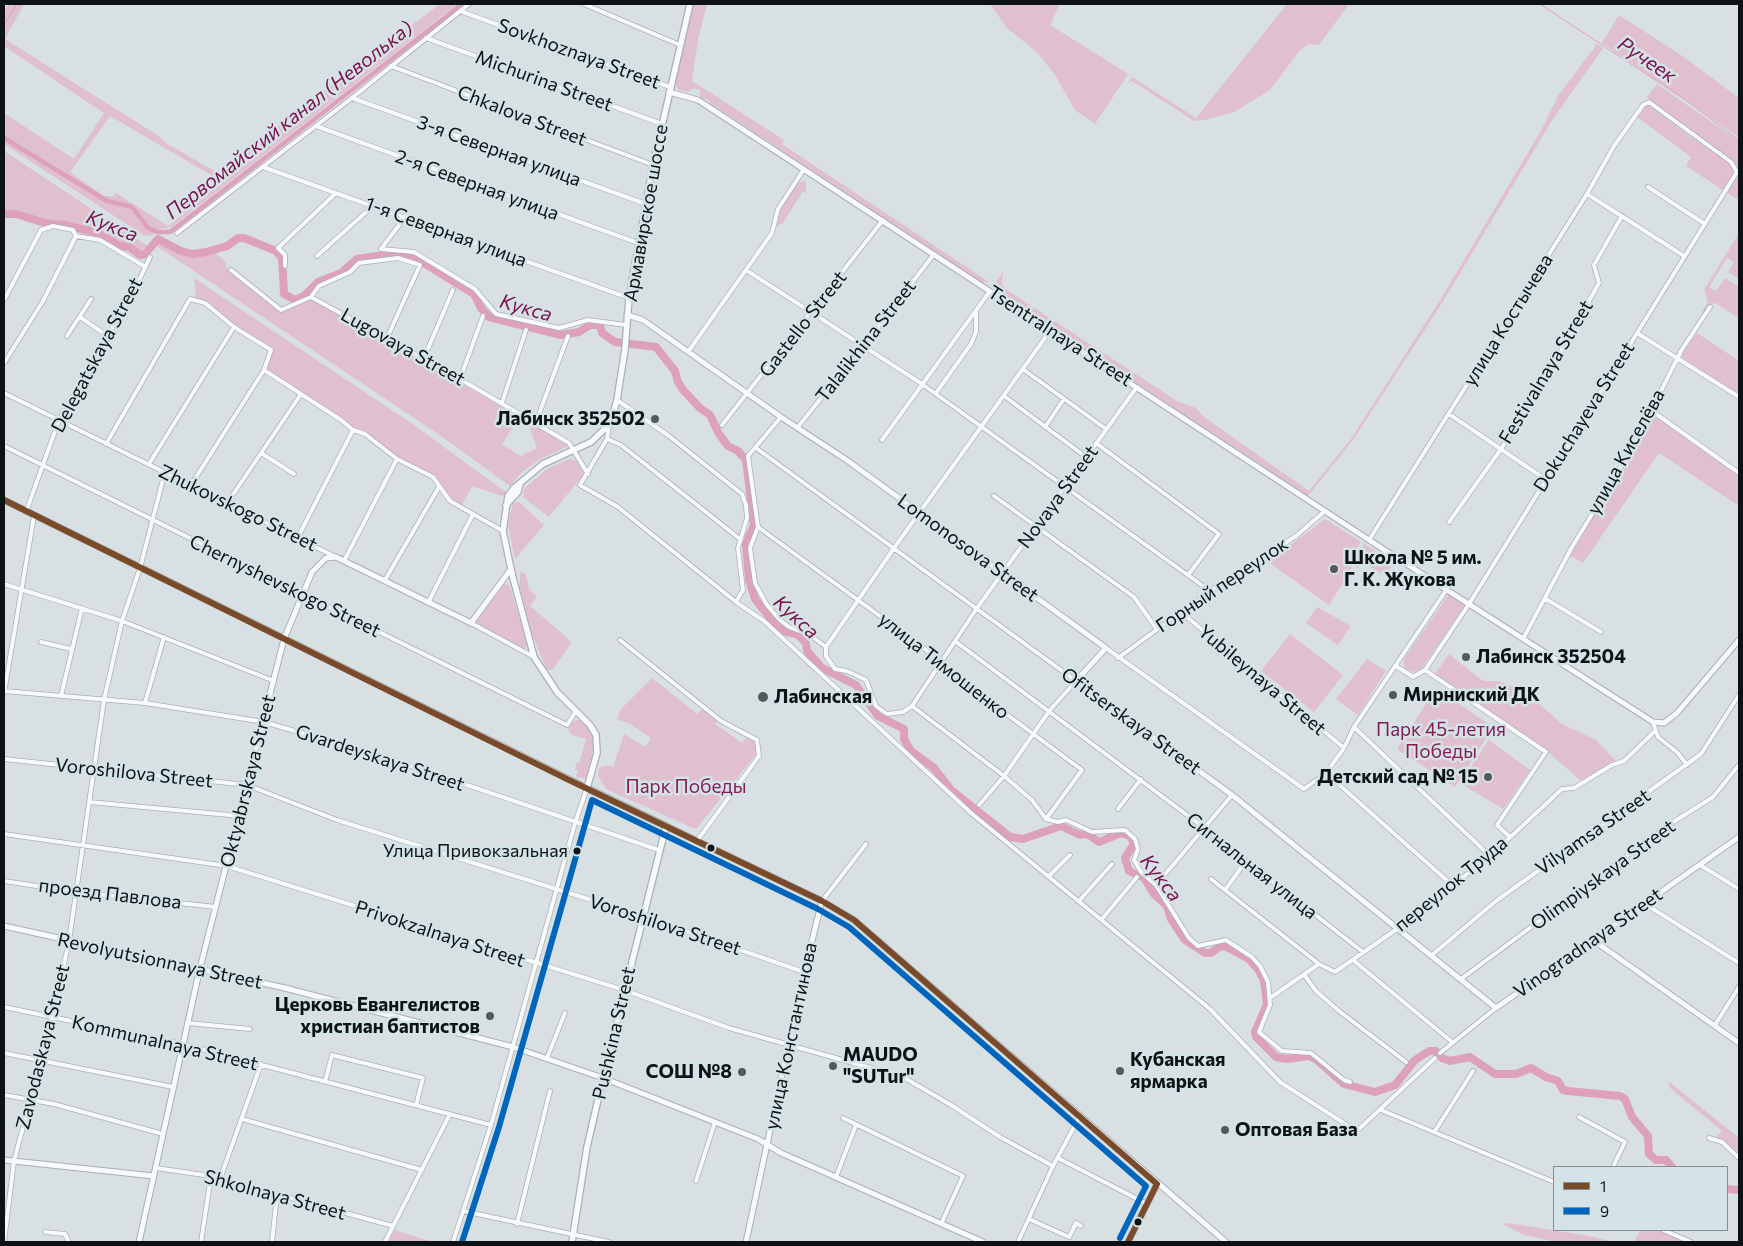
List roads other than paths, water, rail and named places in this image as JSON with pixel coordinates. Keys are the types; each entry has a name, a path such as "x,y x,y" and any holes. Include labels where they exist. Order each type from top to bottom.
{"main road":[{"name":"Армавирское шоссе","path":"610,424 617,400 625,349 629,298 638,243 688,4"},
{"path":"610,424 591,442 543,464 520,483 508,496 503,531 534,658 552,686 590,725 597,744 592,775 587,788 666,826"},
{"name":"Pushkina Street","path":"572,1242 587,1147 642,916 666,826"}],"street":[{"path":"177,233 352,98 469,4"},
{"path":"584,4 680,45"},
{"name":"Sovkhoznaya Street","path":"460,11 669,89"},
{"name":"Michurina Street","path":"426,38 662,124"},
{"name":"Chkalova Street","path":"391,66 653,165"},
{"name":"Tsentralnaya Street","path":"669,89 698,100 1369,540 1653,722"},
{"name":"3-я Северная улица","path":"352,98 646,204"},
{"name":"улица Костычева","path":"1369,540 1587,194 1614,146 1643,105 1649,102 1732,162"},
{"name":"2-я Северная улица","path":"316,126 638,243"},
{"name":"Dokuchayeva Street","path":"1424,670 1469,604 1705,224 1736,172 1732,162"},
{"name":"1-я Северная улица","path":"263,167 406,216 629,298"},
{"path":"688,352 772,233 778,209 804,169"},
{"path":"1648,187 1705,224"},
{"path":"285,266 285,255 278,248 336,193"},
{"path":"1587,194 1684,256"},
{"path":"317,256 374,205"},
{"path":"406,216 381,249 414,252 475,289 496,314 559,328 588,320 626,325"},
{"name":"Festivalnaya Street","path":"1449,522 1501,449 1553,365 1599,283 1594,264 1622,216"},
{"name":"Gastello Street","path":"722,425 748,395 883,220"},
{"path":"4,300 41,230 53,226 64,227 73,230 76,236"},
{"path":"76,236 100,240 144,266"},
{"path":"4,364 43,301 76,236"},
{"name":"Talalikhina Street","path":"797,428 934,254"},
{"name":"Delegatskaya Street","path":"26,512 59,420 106,335 135,289 150,256"},
{"path":"231,270 281,310 311,297 319,286 350,272 359,263 398,258 420,265 387,338"},
{"path":"746,270 864,345 984,426 1065,487 1210,591"},
{"path":"424,358 453,290"},
{"path":"882,440 976,313 990,291"},
{"name":"Lugovaya Street","path":"311,297 424,358 569,442 588,474"},
{"path":"67,336 91,298"},
{"path":"106,444 190,300 206,302 234,327 271,350 264,370 191,485"},
{"name":"улица Киселёва","path":"1523,639 1546,599 1567,555 1652,411 1663,383 1678,360 1681,351 1710,307"},
{"path":"936,393 970,344 976,332 976,313"},
{"name":"Lomonosova Street","path":"627,315 643,320 781,418 848,461 1118,658 1304,789 1326,773"},
{"path":"460,379 483,316"},
{"path":"80,317 106,335"},
{"path":"149,464 234,327"},
{"path":"502,403 526,330"},
{"path":"1050,331 984,426 894,548 826,647 826,656 835,669 847,671 866,680 876,706 887,714 903,712 912,706 1004,776 1032,800 1046,819 1058,822 1066,820 1092,832 1125,830 1135,839 1138,849 1134,860 1141,872 1156,885 1189,938 1198,946 1226,940 1252,957 1260,966 1268,982 1270,1005 1259,1032 1282,1051 1311,1053 1350,1082"},
{"path":"1637,333 1739,397"},
{"path":"536,422 568,336"},
{"path":"264,370 342,420 353,430 365,434 397,459 433,477 450,500 503,531"},
{"path":"1024,370 1106,429"},
{"name":"Novaya Street","path":"912,706 977,608 1137,387"},
{"name":"Zhukovskogo Street","path":"4,393 298,538 345,559 428,603 471,623 534,658"},
{"path":"228,502 301,394"},
{"path":"1004,396 1086,457"},
{"path":"1045,427 1064,399"},
{"path":"617,400 669,436 742,494 746,505 747,518 738,548 743,590 736,602 764,621 972,812 1210,1009 1280,1082 1353,1129 1363,1128 1434,1058"},
{"path":"1652,411 1739,473"},
{"path":"1449,414 1545,479"},
{"path":"781,418 748,456 758,527 750,548 755,583 766,605 780,620 810,635 826,647"},
{"name":"Армавирское шоссе","path":"610,424 607,439 580,485 618,507 736,602"},
{"path":"298,538 353,430"},
{"path":"607,439 622,445 740,539"},
{"path":"1096,443 1219,534 1188,575"},
{"name":"Chernyshevskogo Street","path":"4,446 567,725 576,711"},
{"name":"Ofitserskaya Street","path":"756,448 1232,795 1496,1008"},
{"path":"262,453 294,474"},
{"path":"345,559 397,459"},
{"name":"Zavodaskaya Street","path":"4,1242 14,1161 42,1060 69,941 104,700 122,621 140,568 165,472"},
{"path":"385,580 439,487"},
{"path":"994,496 1134,597 1156,628"},
{"path":"4,500 587,788 575,823 491,1125 454,1242"},
{"name":"Горный переулок","path":"1118,658 1156,628 1296,536 1325,511"},
{"path":"428,603 473,514"},
{"path":"4,692 20,589 34,516"},
{"name":"улица Тимошенко","path":"758,527 925,649 940,665 1082,770 1046,819"},
{"name":"Oktyabrskaya Street","path":"139,1242 200,968 284,639 301,594 319,563 326,558 336,556"},
{"path":"471,623 511,569"},
{"path":"4,584 122,621 274,680"},
{"path":"1447,589 1354,726 1344,748 1326,773 1452,885"},
{"path":"1546,599 1601,632"},
{"path":"61,696 82,608"},
{"name":"Yubileynaya Street","path":"1181,612 1344,748"},
{"path":"145,702 164,637"},
{"path":"620,640 674,685 705,706 724,722 753,736 757,740 760,752 753,766 715,813 697,841"},
{"path":"1687,765 1655,731 1653,722 1664,723 1677,713 1739,640"},
{"name":"Сигнальная улица","path":"955,641 1050,710 1204,827 1363,952"},
{"path":"41,642 71,649"},
{"path":"979,805 1004,776 1050,710 1106,648"},
{"path":"4,656 9,657"},
{"path":"1396,666 1413,677 1424,670 1546,752 1497,825 1510,837"},
{"name":"Gvardeyskaya Street","path":"4,692 145,702 264,722 387,758 659,850"},
{"name":"Vilyamsa Street","path":"1432,955 1496,901 1701,754 1739,695"},
{"name":"Yubileynaya Street","path":"1354,726 1490,856"},
{"name":"переулок Труда","path":"1319,964 1335,972 1353,960 1490,856 1562,789 1574,788 1612,765 1624,761 1655,731"},
{"name":"Voroshilova Street","path":"4,759 246,785 346,823 642,916 804,972"},
{"name":"Olimpiyskaya Street","path":"1461,979 1667,826 1712,797 1739,765"},
{"path":"1118,809 1141,779"},
{"path":"1156,885 1232,795"},
{"path":"89,802 240,816"},
{"path":"666,826 822,901 854,920 1226,1242"},
{"name":"Privokzalnaya Street","path":"4,834 227,866 624,990 729,1028 903,1077 951,1105 1000,1138 1053,1166"},
{"name":"Vinogradnaya Street","path":"1440,1053 1496,1008 1739,837"},
{"name":"улица Константинова","path":"746,1242 787,1044 822,901 866,844"},
{"path":"1049,876 1070,855"},
{"path":"1226,890 1246,861"},
{"path":"1079,900 1112,864"},
{"path":"1700,865 1739,889"},
{"path":"1102,919 1137,877"},
{"path":"1211,878 1319,964 1305,976 1270,998"},
{"name":"проезд Павлова","path":"4,881 76,892 216,907"},
{"path":"1645,904 1739,963"},
{"name":"Revolyutsionnaya Street","path":"4,926 200,968 513,1047 603,1078 715,1122 941,1224 969,1239 983,1242"},
{"path":"1593,940 1715,1024 1739,1043"},
{"path":"1353,960 1452,1042"},
{"path":"1305,976 1316,991 1339,1011 1406,1062"},
{"path":"1715,1024 1739,987"},
{"name":"Kommunalnaya Street","path":"4,1007 182,1044 491,1125"},
{"path":"547,1058 565,1013"},
{"path":"187,1023 250,1029"},
{"path":"4,1053 174,1087"},
{"path":"325,1082 332,1054 423,1078 416,1105"},
{"path":"220,1179 261,1064"},
{"path":"1435,1131 1473,1071"},
{"path":"517,1224 550,1091"},
{"path":"4,1095 54,1104 163,1134"},
{"path":"1381,1110 1553,1182"},
{"path":"385,1242 450,1114"},
{"path":"1018,1242 1053,1166 1080,1116"},
{"path":"1579,1117 1626,1142 1613,1166"},
{"path":"843,1118 963,1176 941,1224"},
{"path":"242,1119 422,1170"},
{"path":"696,1181 715,1122"},
{"path":"836,1178 856,1125"},
{"path":"1709,1138 1722,1142 1739,1158"},
{"path":"1058,1158 1147,1204"},
{"path":"4,1160 154,1176"},
{"name":"Shkolnaya Street","path":"156,1168 211,1176 393,1226"},
{"path":"200,1242 211,1176"},
{"path":"1128,1242 1157,1184"},
{"path":"272,1242 277,1194"},
{"path":"463,1211 517,1224 609,1242"},
{"path":"1029,1220 1069,1237 1076,1223 1081,1226"},
{"path":"1665,1231 1691,1242"},
{"path":"45,1232 64,1234 69,1242"}],"waterway":[{"path":"4,25 17,4"},
{"name":"Первомайский канал (Неволька)","path":"4,138 107,201 132,207 148,228 158,232 170,232 462,4"},
{"name":"Ручеек","path":"1540,4 1687,101 1739,140"},
{"name":"Кукса","path":"4,214 16,214 45,223 65,225 98,233 119,246 129,247 140,255 145,254 158,239 181,251 192,254 227,246 238,238 244,238 276,251 282,258 284,294 295,300 304,296 318,282 341,273 357,259 391,254 411,255 474,294 481,308 489,317 561,335 579,332 590,325 600,325 602,333 615,342 656,347 675,371 678,382 684,391 700,408 710,415 719,434 728,446 738,451 746,460 754,525 746,544 749,580 755,599 774,623 783,631 798,635 806,643 807,651 822,668 856,685 878,716 904,729 904,739 911,751 934,768 951,790 1010,837 1023,839 1061,826 1080,835 1087,834 1099,842 1121,833 1130,836 1134,844 1125,858 1129,871 1144,878 1154,894 1167,906 1171,919 1185,940 1205,953 1211,953 1221,946 1227,947 1249,959 1258,969 1264,980 1267,1004 1255,1032 1256,1037 1276,1057 1286,1059 1309,1056 1317,1060 1344,1084 1375,1092 1395,1085 1415,1060 1429,1051 1436,1051 1442,1058 1450,1061 1470,1057 1495,1074 1516,1074 1531,1068 1546,1077 1558,1081 1563,1090 1620,1096 1625,1099 1632,1117 1648,1136 1649,1154 1656,1160 1666,1160 1671,1166"},
{"name":"Кукса","path":"1728,1189 1739,1190"}],"place":[{"name":"Лабинск 352502","path":"655,419"},
{"name":"Школа № 5 им. Г. К. Жукова","path":"1334,569"},
{"name":"Лабинск 352504","path":"1466,657"},
{"name":"Мирниский ДК","path":"1393,695"},
{"name":"Лабинская","path":"763,697"},
{"name":"Детский сад № 15","path":"1488,777"},
{"name":"Улица Привокзальная","path":"577,851"},
{"name":"Церковь Евангелистов христиан баптистов","path":"490,1016"},
{"name":"MAUDO \"SUTur\"","path":"833,1066"},
{"name":"Кубанская ярмарка","path":"1120,1071"},
{"name":"СОШ №8","path":"742,1072"},
{"name":"Оптовая База","path":"1225,1130"}],"park label":[{"name":"Парк 45-летия Победы","path":"1441,741"},
{"name":"Парк Победы","path":"686,787"}]}
